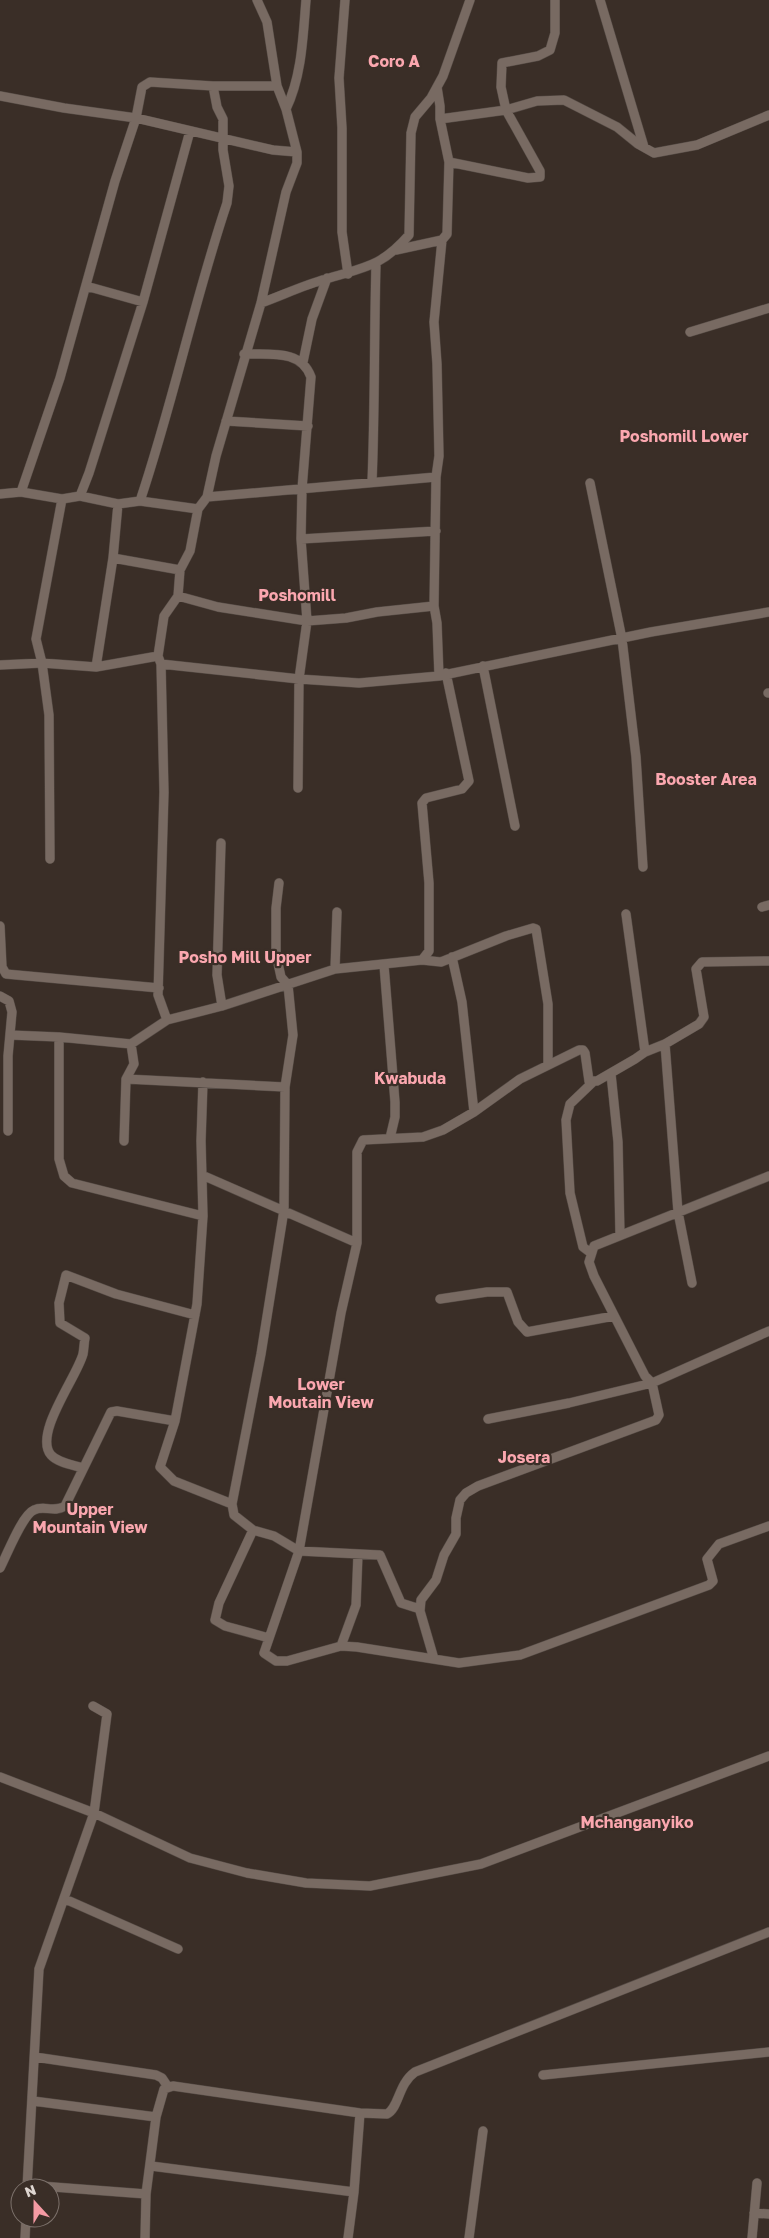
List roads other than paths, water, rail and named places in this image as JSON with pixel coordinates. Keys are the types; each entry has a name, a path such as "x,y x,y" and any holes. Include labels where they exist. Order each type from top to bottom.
{"street":[{"path":"167,1020 160,1006 158,995 164,792 159,636 164,616 178,596 180,570 190,551 198,509 207,497 244,354 261,303 286,192 297,163 297,152 286,109 277,86 267,22 257,0"},
{"path":"286,109 293,94 303,41 306,0"},
{"path":"345,0 340,78 342,232 348,274"},
{"path":"261,303 326,278 348,274 376,264 395,250 409,235 411,133 415,117 432,98 443,76 470,0"},
{"path":"449,162 528,178 540,177 540,171 506,110 501,86 502,63 538,56 550,50 555,33 555,0"},
{"path":"600,0 644,148"},
{"path":"21,492 60,378 115,181 136,118 142,87 150,82 213,86 277,86"},
{"path":"140,500 164,426 188,331 227,203 229,186 222,150 223,119 217,107 213,86"},
{"path":"395,250 442,240 448,234 449,162 440,119 437,86"},
{"path":"0,96 64,108 136,118 273,150 297,152"},
{"path":"440,119 506,110 537,101 564,100 618,127 644,148 654,153 697,145 769,115"},
{"path":"80,496 143,302 190,131"},
{"path":"422,960 428,951 429,883 422,803 426,798 462,789 469,781 443,674 434,606 436,477 439,456 434,322 442,240"},
{"path":"372,482 376,406 374,334 376,264"},
{"path":"303,362 312,319 326,278"},
{"path":"86,286 143,302"},
{"path":"690,332 769,308"},
{"path":"244,354 293,357 303,362 311,377 302,489 301,539 307,621 299,679 298,788"},
{"path":"226,421 308,426"},
{"path":"207,497 436,477"},
{"path":"590,482 622,639 636,757 643,867"},
{"path":"0,494 21,492 62,499 80,496 118,504 140,500 198,509"},
{"path":"50,858 49,716 36,630 62,499"},
{"path":"96,667 113,558 118,504"},
{"path":"301,539 436,531"},
{"path":"113,558 180,570"},
{"path":"178,596 218,607 307,621 346,618 377,612 434,606"},
{"path":"0,664 42,663 96,667 159,660 299,679 359,683 443,674 769,612"},
{"path":"483,666 515,826"},
{"path":"221,843 217,975 222,1006"},
{"path":"279,883 276,908 276,954 282,977 288,985 293,1035 285,1087 284,1210 261,1354 232,1504 234,1514 253,1530 274,1536 299,1550 380,1555 401,1603 420,1609"},
{"path":"335,969 337,912"},
{"path":"626,914 645,1052"},
{"path":"0,926 2,967 6,974 159,988"},
{"path":"10,1035 59,1037 131,1044 167,1020 222,1006 335,969 422,960 438,963 506,936 533,928 536,929 548,1004 548,1064"},
{"path":"452,957 462,1002 474,1112"},
{"path":"591,1253 583,1247 570,1193 566,1120 570,1104 593,1082 611,1074 645,1052 665,1044 699,1024 702,1020 696,969 702,962 769,962"},
{"path":"384,965 395,1102 395,1116 390,1138"},
{"path":"0,996 9,1001 11,1006 10,1035 4,1055 8,1131"},
{"path":"59,1037 59,1159 64,1176 72,1183 203,1216"},
{"path":"124,1141 126,1079 134,1064 131,1044"},
{"path":"665,1044 678,1212 692,1283"},
{"path":"593,1082 589,1080 583,1050 579,1050 520,1079 474,1112 443,1130 423,1137 363,1140 357,1152 357,1243 341,1313 299,1550 264,1653 276,1661 288,1661 340,1646 357,1646 434,1660 474,1662 520,1655 709,1585 712,1581 712,1575 707,1559 719,1544 769,1526"},
{"path":"611,1074 618,1142 620,1235"},
{"path":"126,1079 285,1087"},
{"path":"203,1082 203,1216 195,1315 175,1420 160,1467 174,1481 232,1504"},
{"path":"202,1175 357,1243"},
{"path":"434,1660 420,1609 421,1600 436,1580 444,1555 456,1534 457,1507 466,1493 478,1486 656,1420 659,1415 652,1383 645,1376 594,1276 589,1262 594,1246 769,1176"},
{"path":"83,1468 55,1458 50,1453 45,1442 51,1424 83,1355 84,1338 60,1323 59,1304 66,1275 116,1294 195,1315"},
{"path":"440,1299 487,1292 507,1292 518,1322 527,1332 614,1316"},
{"path":"488,1419 569,1404 652,1383 769,1331"},
{"path":"0,1568 28,1515 39,1508 53,1510 66,1506 111,1412 117,1411 175,1420"},
{"path":"253,1530 219,1603 215,1620 225,1626 269,1638"},
{"path":"340,1646 356,1605 358,1554"},
{"path":"28,2178 39,1969 94,1813 107,1714 93,1706"},
{"path":"0,1777 94,1813 190,1858 247,1873 306,1883 370,1886 481,1864 769,1756"},
{"path":"65,1899 178,1949"},
{"path":"145,2238 146,2194 156,2117 164,2090 168,2087 185,2087 360,2114 391,2112 401,2087 415,2072 769,1932"},
{"path":"543,2075 769,2052"},
{"path":"35,2056 156,2075 162,2078 168,2087"},
{"path":"33,2101 156,2117"},
{"path":"348,2238 354,2192 360,2114"},
{"path":"468,2238 483,2130"},
{"path":"151,2166 354,2192"},
{"path":"752,2238 757,2183"},
{"path":"60,2189 146,2194"},
{"path":"754,2214 769,2214"}],"district":[{"name":"Coro A","path":"394,61"},
{"name":"Poshomill Lower","path":"684,436"},
{"name":"Poshomill","path":"297,595"},
{"name":"Booster Area","path":"706,779"},
{"name":"Posho Mill Upper","path":"245,957"},
{"name":"Kwabuda","path":"410,1078"},
{"name":"Lower Moutain View","path":"321,1393"},
{"name":"Josera","path":"524,1457"},
{"name":"Upper Mountain View","path":"90,1518"},
{"name":"Mchanganyiko","path":"637,1822"}]}
